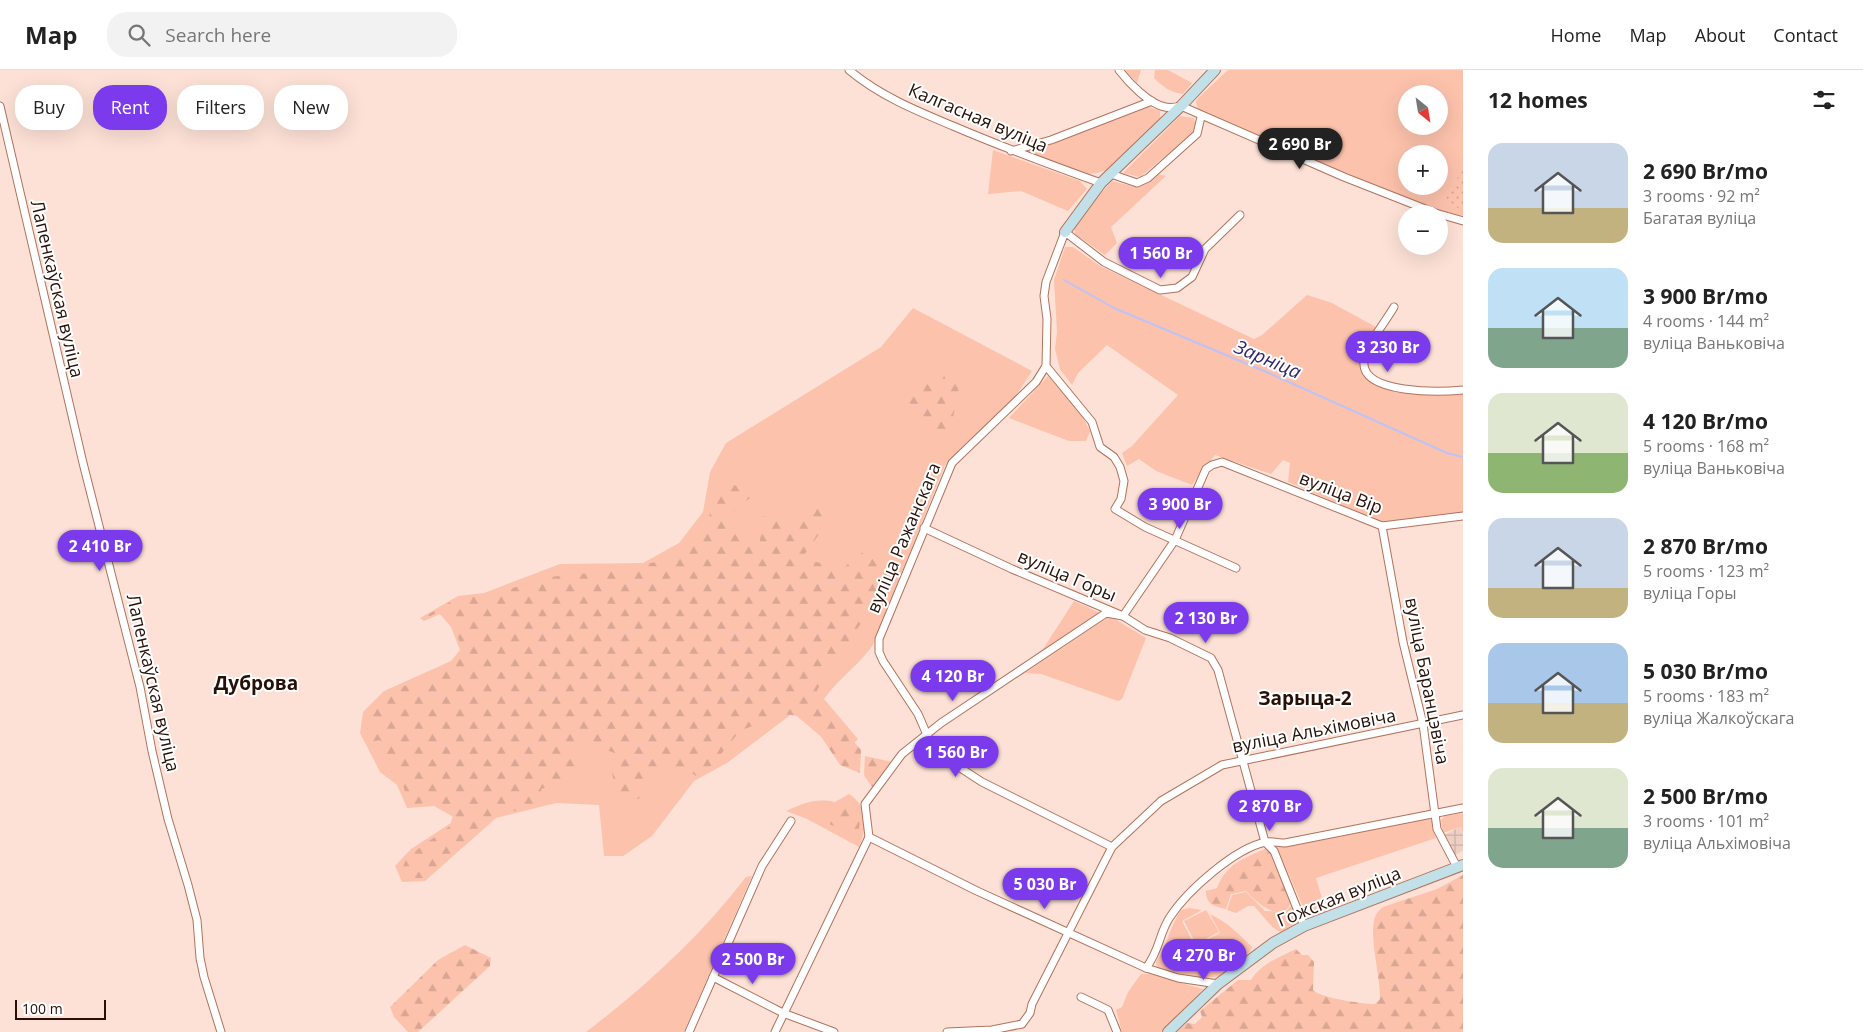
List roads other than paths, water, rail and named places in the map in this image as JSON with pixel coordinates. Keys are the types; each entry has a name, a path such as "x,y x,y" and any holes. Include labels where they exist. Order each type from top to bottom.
{"street":[{"name":"Калгасная вуліца","path":"849,70 880,93 1011,151 1101,183"},
{"path":"1119,70 1130,83 1152,101 1165,108 1181,106 1201,117 1416,205"},
{"path":"1215,70 1181,106 1101,183 1065,232 1046,282 1044,296 1048,338 1046,366 1092,422 1100,447 1114,457 1120,466 1124,481 1121,499 1115,509 1145,527 1236,568"},
{"path":"1011,151 1051,140 1152,101"},
{"name":"Лапенкаўская вуліца","path":"0,106 83,463 140,687 152,751 197,920 200,958 204,977 221,1032"},
{"path":"1110,174 1137,183 1148,178 1197,134 1201,117"},
{"path":"1065,232 1104,262 1160,290 1177,288 1192,277 1205,249 1240,215"},
{"path":"1448,217 1463,221"},
{"path":"1394,306 1365,357 1366,371 1371,378 1410,391 1463,390"},
{"name":"вуліца Ражанскага","path":"928,736 918,714 883,661 879,652 879,639 952,462 1036,382 1046,366"},
{"name":"вуліца Вір","path":"1174,540 1206,470 1212,465 1222,462 1382,526 1463,516"},
{"name":"вуліца Баранцэвіча","path":"1382,526 1403,642 1423,724 1434,814 1441,840 1460,866"},
{"name":"вуліца Горы","path":"924,528 1123,616 1145,630 1170,638 1210,658 1218,670 1265,842 1274,851 1304,926"},
{"path":"775,1032 869,837 865,804 902,754 928,736 942,723 1106,613 1123,616 1174,540"},
{"name":"вуліца Альхімовіча","path":"947,1032 992,1030 1022,1024 1030,1013 1032,1004 1112,847 1161,801 1222,765 1463,715"},
{"path":"928,736 931,744 942,756 982,782 1112,847"},
{"path":"1146,968 1156,956 1169,918 1193,889 1213,872 1241,854 1265,842 1285,843 1463,808"},
{"path":"689,1032 762,866 791,821"},
{"path":"869,837 977,891 1146,968 1178,978 1218,984"},
{"name":"Гожская вуліца","path":"1168,1032 1218,984 1273,943 1304,926 1460,866"},
{"path":"713,977 783,1013 834,1032"},
{"path":"1081,997 1108,1010 1117,1032"}],"waterway":[{"name":"Зарніца","path":"1064,280 1114,308 1264,371 1447,453 1463,457"}],"district":[{"name":"Дуброва","path":"256,683"},
{"name":"Зарыца-2","path":"1305,698"}]}
